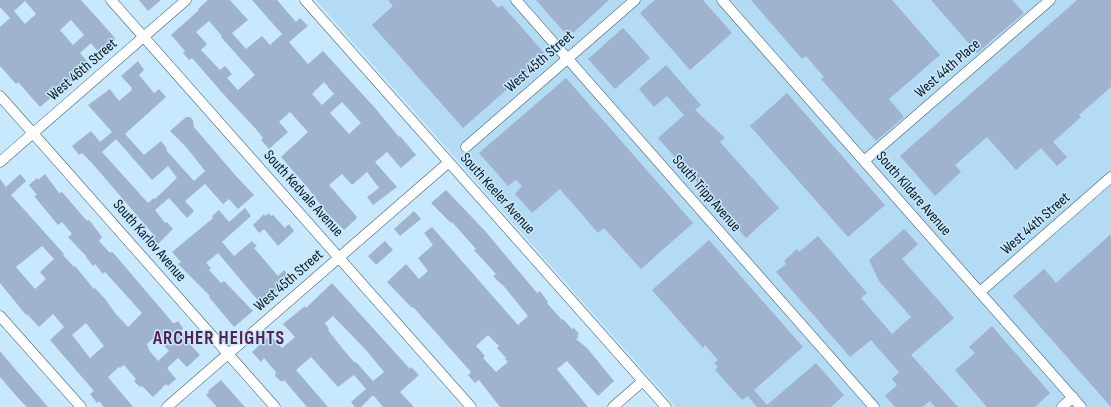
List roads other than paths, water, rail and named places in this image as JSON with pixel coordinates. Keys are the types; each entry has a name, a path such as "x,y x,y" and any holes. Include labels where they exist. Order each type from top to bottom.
{"street":[{"name":"South Kedvale Avenue","path":"111,0 472,407"},
{"name":"West 46th Street","path":"0,162 186,0"},
{"name":"South Keeler Avenue","path":"305,0 666,407"},
{"name":"South Tripp Avenue","path":"516,0 874,407"},
{"name":"West 45th Street","path":"466,147 635,0"},
{"name":"South Kildare Avenue","path":"722,0 1081,407"},
{"name":"West 44th Place","path":"864,161 1050,0"},
{"name":"South Karlov Avenue","path":"0,96 275,407"},
{"name":"West 45th Street","path":"167,407 448,162"},
{"name":"West 44th Street","path":"980,292 1111,178"},
{"path":"0,316 81,407"},
{"path":"613,407 643,381"},
{"path":"1062,407 1073,397"}],"district":[{"name":"ARCHER HEIGHTS","path":"219,339"}]}
